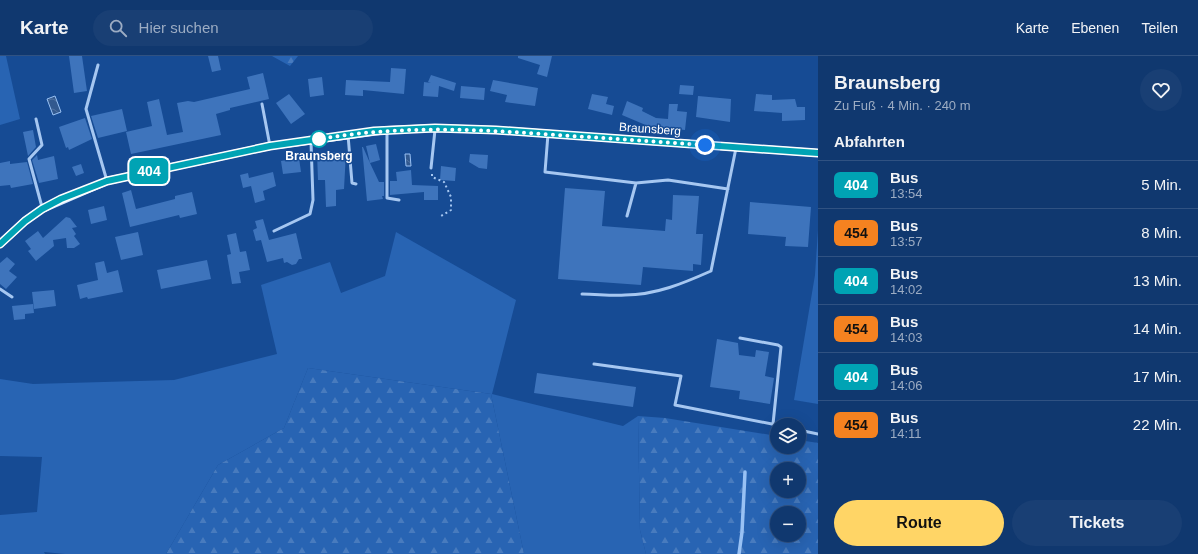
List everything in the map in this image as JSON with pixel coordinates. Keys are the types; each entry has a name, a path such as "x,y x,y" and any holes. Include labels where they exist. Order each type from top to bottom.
{"main road":[{"name":"Braunsberg","path":"0,244 19,226 42,209 61,199 107,181 270,146 348,134 387,130 435,128 548,134 818,153"}],"lane":[{"path":"98,65 86,109 107,181"},
{"path":"262,104 270,146"},
{"path":"36,119 42,145 29,159 42,209"},
{"path":"431,168 435,128"},
{"path":"387,130 386,198 399,200"},
{"path":"348,134 352,183 356,184"},
{"path":"548,134 545,172 636,183 668,180 728,189"},
{"path":"274,231 310,214 313,200 311,140"},
{"path":"582,294 626,295 648,293 679,285 711,271 736,147"},
{"path":"627,216 636,183"},
{"path":"0,290 12,297"},
{"path":"740,338 778,345 781,347 774,418"},
{"path":"594,364 681,376 675,405 770,423"},
{"path":"806,431 818,434"}],"path":[{"path":"431,168 432,177 444,182 451,197 450,210 441,216"}],"green space":[{"path":"0,56 6,56 20,119 0,125"},
{"path":"272,56 298,56 290,66"},
{"path":"818,230 818,404 794,400 815,275"},
{"path":"396,232 516,300 492,394 623,426 638,416 640,530 646,554 524,554 491,394 308,368 284,428 218,465 166,554 65,554 44,552 45,554 0,554 0,515 37,512 42,457 0,456 0,379 33,384 174,380 277,354 261,285 330,262 341,293 385,276"},
{"path":"308,368 491,394 524,554 166,554 218,465 284,428"},
{"path":"638,416 665,418 770,435 770,454 806,454 806,441 818,443 818,554 646,554 640,530"}],"water":[{"path":"55,96 61,112 53,115 47,99"},
{"path":"405,154 410,154 411,166 406,166"}],"building":[{"path":"69,56 82,56 87,91 74,93"},
{"path":"208,56 218,56 221,70 212,72"},
{"path":"518,56 552,56 547,77 537,74 540,65 518,58"},
{"path":"391,68 406,69 404,94 363,90 363,96 345,95 346,80 390,82"},
{"path":"263,73 269,99 230,108 230,110 216,114 221,135 131,154 126,132 152,126 147,102 159,99 167,135 183,132 177,103 188,101 194,102 250,89 247,77"},
{"path":"431,75 456,83 454,91 439,86 438,97 423,96 424,82 431,83 428,82"},
{"path":"322,77 324,95 310,97 308,79"},
{"path":"493,80 538,88 535,106 505,102 507,95 490,91"},
{"path":"680,85 694,86 693,95 679,94"},
{"path":"461,86 485,88 484,100 460,98"},
{"path":"289,94 305,114 291,124 276,103"},
{"path":"592,94 608,97 606,104 614,106 612,115 588,109"},
{"path":"756,94 772,95 772,100 795,99 797,107 805,107 805,120 782,121 782,113 754,111"},
{"path":"698,96 731,99 730,122 696,117"},
{"path":"627,101 643,108 642,111 656,118 668,119 669,104 678,104 677,111 687,112 685,130 648,126 622,115"},
{"path":"122,109 127,131 98,138 91,116"},
{"path":"85,118 92,139 69,150 68,147 66,148 59,127"},
{"path":"33,130 36,147 28,156 23,132"},
{"path":"376,144 380,160 370,163 366,146"},
{"path":"362,147 363,147 379,182 384,182 383,199 367,201"},
{"path":"346,152 344,189 336,190 336,206 326,207 325,180 318,180 317,153"},
{"path":"470,154 488,155 487,169 479,168 469,162"},
{"path":"37,155 38,160 54,156 58,179 39,183 32,160"},
{"path":"299,158 301,172 283,174 281,161"},
{"path":"10,161 10,164 27,162 33,184 11,188 10,185 0,186 0,163"},
{"path":"81,164 84,173 76,176 72,167"},
{"path":"441,166 456,168 455,181 440,180"},
{"path":"411,170 412,185 438,186 438,200 424,200 424,192 390,195 390,181 397,181 396,172"},
{"path":"273,172 276,186 263,191 265,200 255,203 251,186 243,188 240,175 248,173 249,178"},
{"path":"565,188 605,191 602,226 665,231 666,219 672,220 673,195 699,196 696,234 703,234 701,265 693,264 693,271 643,267 641,285 558,279"},
{"path":"131,190 136,209 175,199 175,196 192,192 197,214 180,218 179,215 130,227 122,193"},
{"path":"750,202 811,207 808,247 785,246 786,237 748,234"},
{"path":"104,206 107,220 91,224 88,210"},
{"path":"66,217 70,218 77,227 72,228 76,234 74,236 80,244 74,248 67,248 66,238 53,240 54,246 36,261 28,251 31,249 25,241 38,231 43,238"},
{"path":"263,219 269,240 296,233 302,259 299,259 296,264 292,265 287,262 284,263 283,258 267,262 261,240 256,241 253,230 257,228 255,221"},
{"path":"138,232 143,255 121,260 115,237"},
{"path":"236,233 240,252 246,251 250,270 239,272 241,283 232,284 227,255 231,254 227,235"},
{"path":"7,257 15,264 9,271 17,277 6,289 0,284 0,263"},
{"path":"207,260 211,279 161,289 157,270"},
{"path":"104,261 107,273 118,270 123,292 88,299 87,297 80,299 77,285 98,280 95,263"},
{"path":"54,290 56,306 34,309 32,292"},
{"path":"33,304 34,313 25,314 25,319 14,320 12,306"},
{"path":"717,339 738,343 739,355 755,357 756,350 769,352 765,376 774,378 770,404 739,399 740,391 710,387"},
{"path":"537,373 636,387 633,407 534,393"}],"waterway":[{"path":"739,554 742,532 745,472"}],"bus line":[{"name":"404","path":"0,244 8,235 42,209 61,199 107,181 270,146 374,131 435,128 496,130 818,153"}],"place":[{"name":"Braunsberg","path":"319,139"}],"route":[{"path":"319,139 314,140 348,134 387,130 435,128 496,130 705,145"}]}
